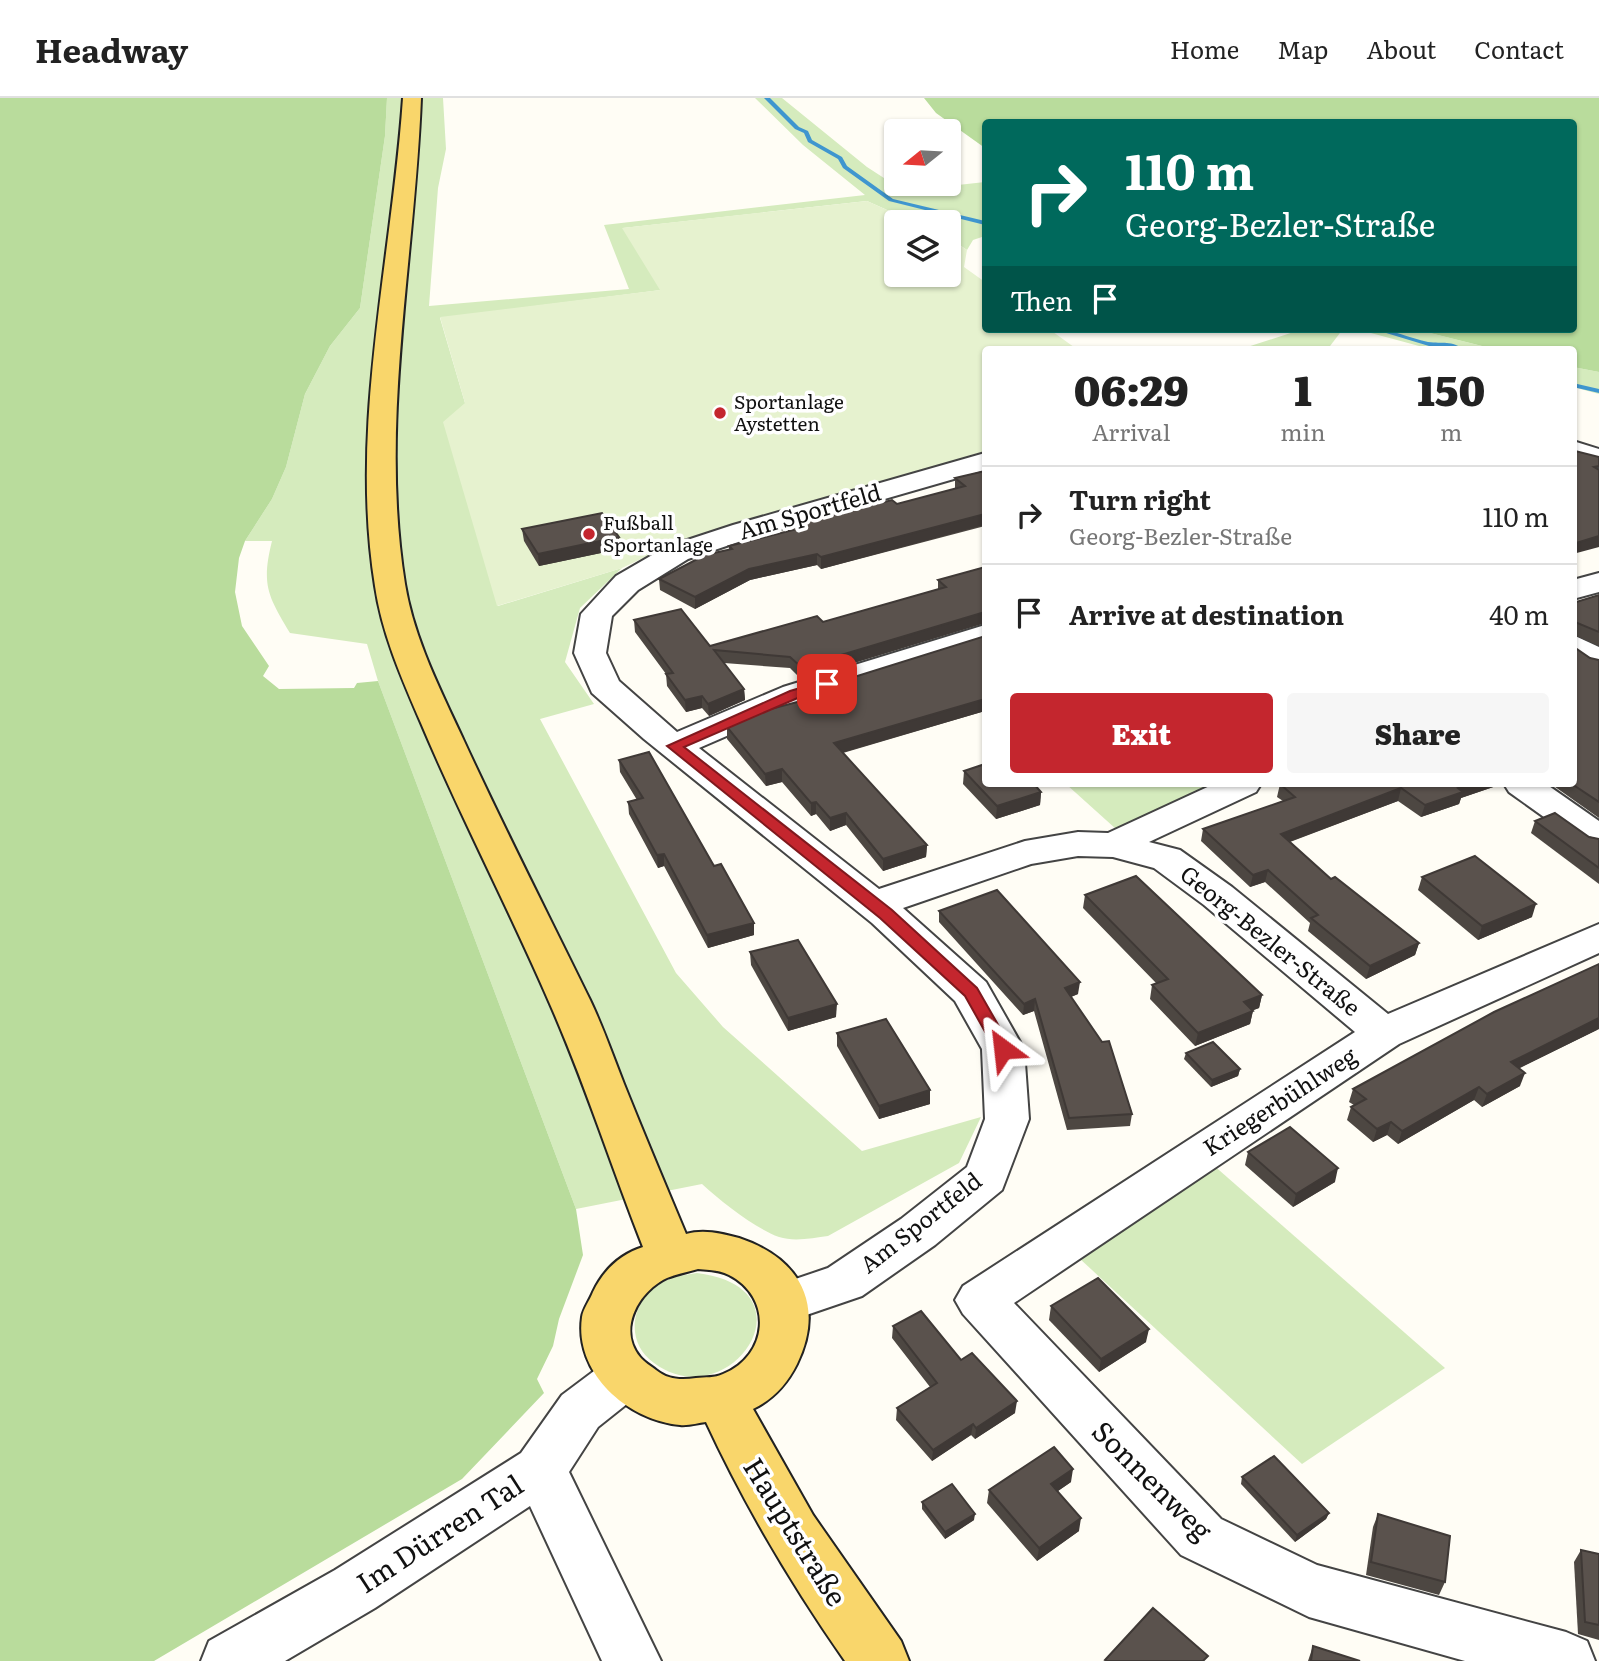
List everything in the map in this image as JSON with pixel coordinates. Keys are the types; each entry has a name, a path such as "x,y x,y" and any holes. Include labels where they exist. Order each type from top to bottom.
{"main road":[{"path":"412,98 411,156 392,321 384,430 382,515 392,596 410,658 466,786 573,1008 670,1254"},
{"path":"698,1250 727,1254 753,1264 772,1282 783,1303 786,1329 779,1354 761,1377 737,1393 708,1402 676,1402 647,1393 624,1377 609,1355 603,1330 608,1305 622,1283 644,1265 670,1254 698,1250"},
{"name":"Hauptstraße","path":"721,1397 747,1456 824,1585 880,1661"}],"street":[{"path":"1577,451 1599,459"},
{"name":"Am Sportfeld","path":"783,1303 845,1282 918,1232 986,1177 1007,1119 1003,1049 971,992 875,904 674,746 604,685 590,653 597,614 627,583 677,553 743,531 982,462"},
{"path":"1577,589 1599,582"},
{"path":"674,746 795,694 982,636"},
{"path":"1577,647 1599,661"},
{"name":"Georg-Bezler-Straße","path":"1113,845 1237,787"},
{"path":"1526,787 1599,839"},
{"name":"Georg-Bezler-Straße","path":"875,904 1025,853 1078,844 1113,845 1167,859 1218,896 1384,1033"},
{"name":"Kriegerbühlweg","path":"979,1300 1384,1033 1599,937"},
{"name":"Sonnenweg","path":"979,1300 1201,1537 1309,1590 1566,1661"},
{"name":"Im Dürren Tal","path":"230,1661 355,1589 540,1470 580,1411 624,1377"},
{"path":"540,1470 632,1661"}],"green space":[{"path":"0,98 387,98 385,136 360,308 330,346 305,394 286,467 272,499 245,541 239,558 235,592 242,626 269,666 263,676 279,689 354,688 357,683 378,681 576,1209 583,1255 559,1319 553,1346 537,1379 544,1393 462,1479 154,1661 0,1661"},
{"path":"387,98 443,98 446,149 438,188 429,306 629,289 604,225 865,195 803,145 755,98 782,98 884,178 884,196 961,196 961,185 982,182 982,237 973,240 967,250 961,246 961,210 887,210 867,201 623,228 661,290 440,318 465,403 498,606 622,568 580,608 565,662 594,704 540,719 676,973 723,1027 862,1151 981,1117 959,1163 828,1236 797,1239 769,1233 749,1221 702,1184 576,1209 378,681 367,644 290,633 276,609 267,580 272,541 245,541 272,499 286,467 305,394 330,346 360,308 385,136"},
{"path":"924,98 1599,98 1599,372 1577,368 1577,346 1482,346 1430,333 1577,333 1577,119 982,119 982,146 961,131 961,119 944,119"},
{"name":"Sportanlage Aystetten","path":"867,201 887,210 884,210 884,287 961,287 961,246 967,250 964,267 982,280 982,333 1055,333 1072,346 982,346 982,452 658,551 622,568 497,606 443,422 465,403 440,317 660,290 622,228"},
{"path":"1291,333 1340,333 1330,346 1250,346"},
{"path":"1371,333 1430,333 1482,346 1419,346"},
{"path":"1577,368 1599,372 1599,394 1577,388"},
{"path":"1069,787 1235,787 1126,838"},
{"path":"1203,1156 1445,1368 1302,1464 1066,1246"},
{"path":"697,1273 733,1283 752,1301 757,1323 749,1345 733,1363 710,1375 683,1376 654,1363 644,1354 638,1344 635,1322 643,1300 651,1290 670,1279"}],"building":[{"path":"1577,452 1599,457 1599,466 1594,467 1599,470 1599,536 1577,543"},
{"path":"982,472 982,515 821,557 817,554 749,569 695,597 659,579 705,555 732,549 729,546 793,530 788,526 892,500 897,504 965,486 955,478"},
{"path":"602,513 619,537 538,554 522,529"},
{"path":"982,568 982,613 801,667 790,657 714,650 744,689 708,704 702,696 685,700 666,674 673,673 634,620 681,609 710,646 817,616 823,622 946,587 938,580"},
{"path":"1599,595 1599,632 1577,623 1577,602"},
{"path":"982,637 982,700 834,743 927,845 883,859 846,813 830,818 816,802 811,803 782,769 765,774 727,727 763,711 828,694 822,687"},
{"path":"1577,649 1590,658 1599,660 1599,802 1576,787"},
{"path":"649,752 714,866 721,864 754,923 707,935 664,854 657,855 628,802 643,798 619,760"},
{"path":"982,765 982,787 1037,787 1041,792 997,806 964,771"},
{"path":"1283,787 1461,787 1458,788 1463,792 1425,805 1401,788 1281,834 1331,879 1335,877 1419,943 1370,966 1311,918 1318,915 1268,870 1253,875 1203,829 1295,797"},
{"path":"1555,813 1589,837 1599,839 1599,868 1535,821"},
{"path":"1475,856 1536,904 1482,926 1422,877"},
{"path":"1136,876 1262,995 1244,1002 1253,1011 1198,1033 1152,985 1168,979 1085,895"},
{"path":"997,890 1080,982 1065,988 1102,1042 1109,1041 1132,1114 1069,1118 1035,999 1024,1004 939,911"},
{"path":"798,940 837,1004 788,1018 750,952"},
{"path":"1599,964 1599,1018 1511,1062 1525,1073 1487,1094 1479,1087 1402,1131 1391,1122 1377,1129 1351,1107 1366,1099 1353,1089 1494,1012"},
{"path":"886,1019 930,1090 879,1106 837,1033"},
{"path":"1213,1042 1240,1069 1212,1080 1186,1053"},
{"path":"1290,1127 1338,1168 1296,1194 1248,1152"},
{"path":"1098,1278 1149,1329 1101,1359 1051,1306"},
{"path":"921,1311 961,1360 972,1353 1017,1401 976,1428 973,1424 933,1450 897,1408 937,1383 893,1326"},
{"path":"1054,1447 1073,1469 1051,1484 1081,1518 1039,1548 989,1490"},
{"path":"1274,1456 1329,1513 1297,1535 1242,1477"},
{"path":"952,1484 975,1514 945,1532 922,1502"},
{"path":"1378,1514 1450,1536 1445,1582 1371,1562"},
{"path":"1581,1550 1599,1554 1599,1625 1585,1622"},
{"path":"1153,1608 1208,1656 1203,1661 1105,1660"},
{"path":"1313,1646 1360,1661 1311,1661"}],"waterway":[{"path":"767,98 797,128 806,132 810,141 840,158 845,167 891,200 982,222"},
{"path":"1390,333 1429,344 1453,346"},
{"path":"1577,386 1599,391"}],"place":[{"name":"Sportanlage Aystetten","path":"720,413"},
{"name":"Fußball Sportanlage","path":"589,534"}],"route":[{"path":"827,684 795,694 674,746 875,904 971,992 1003,1049"}]}
